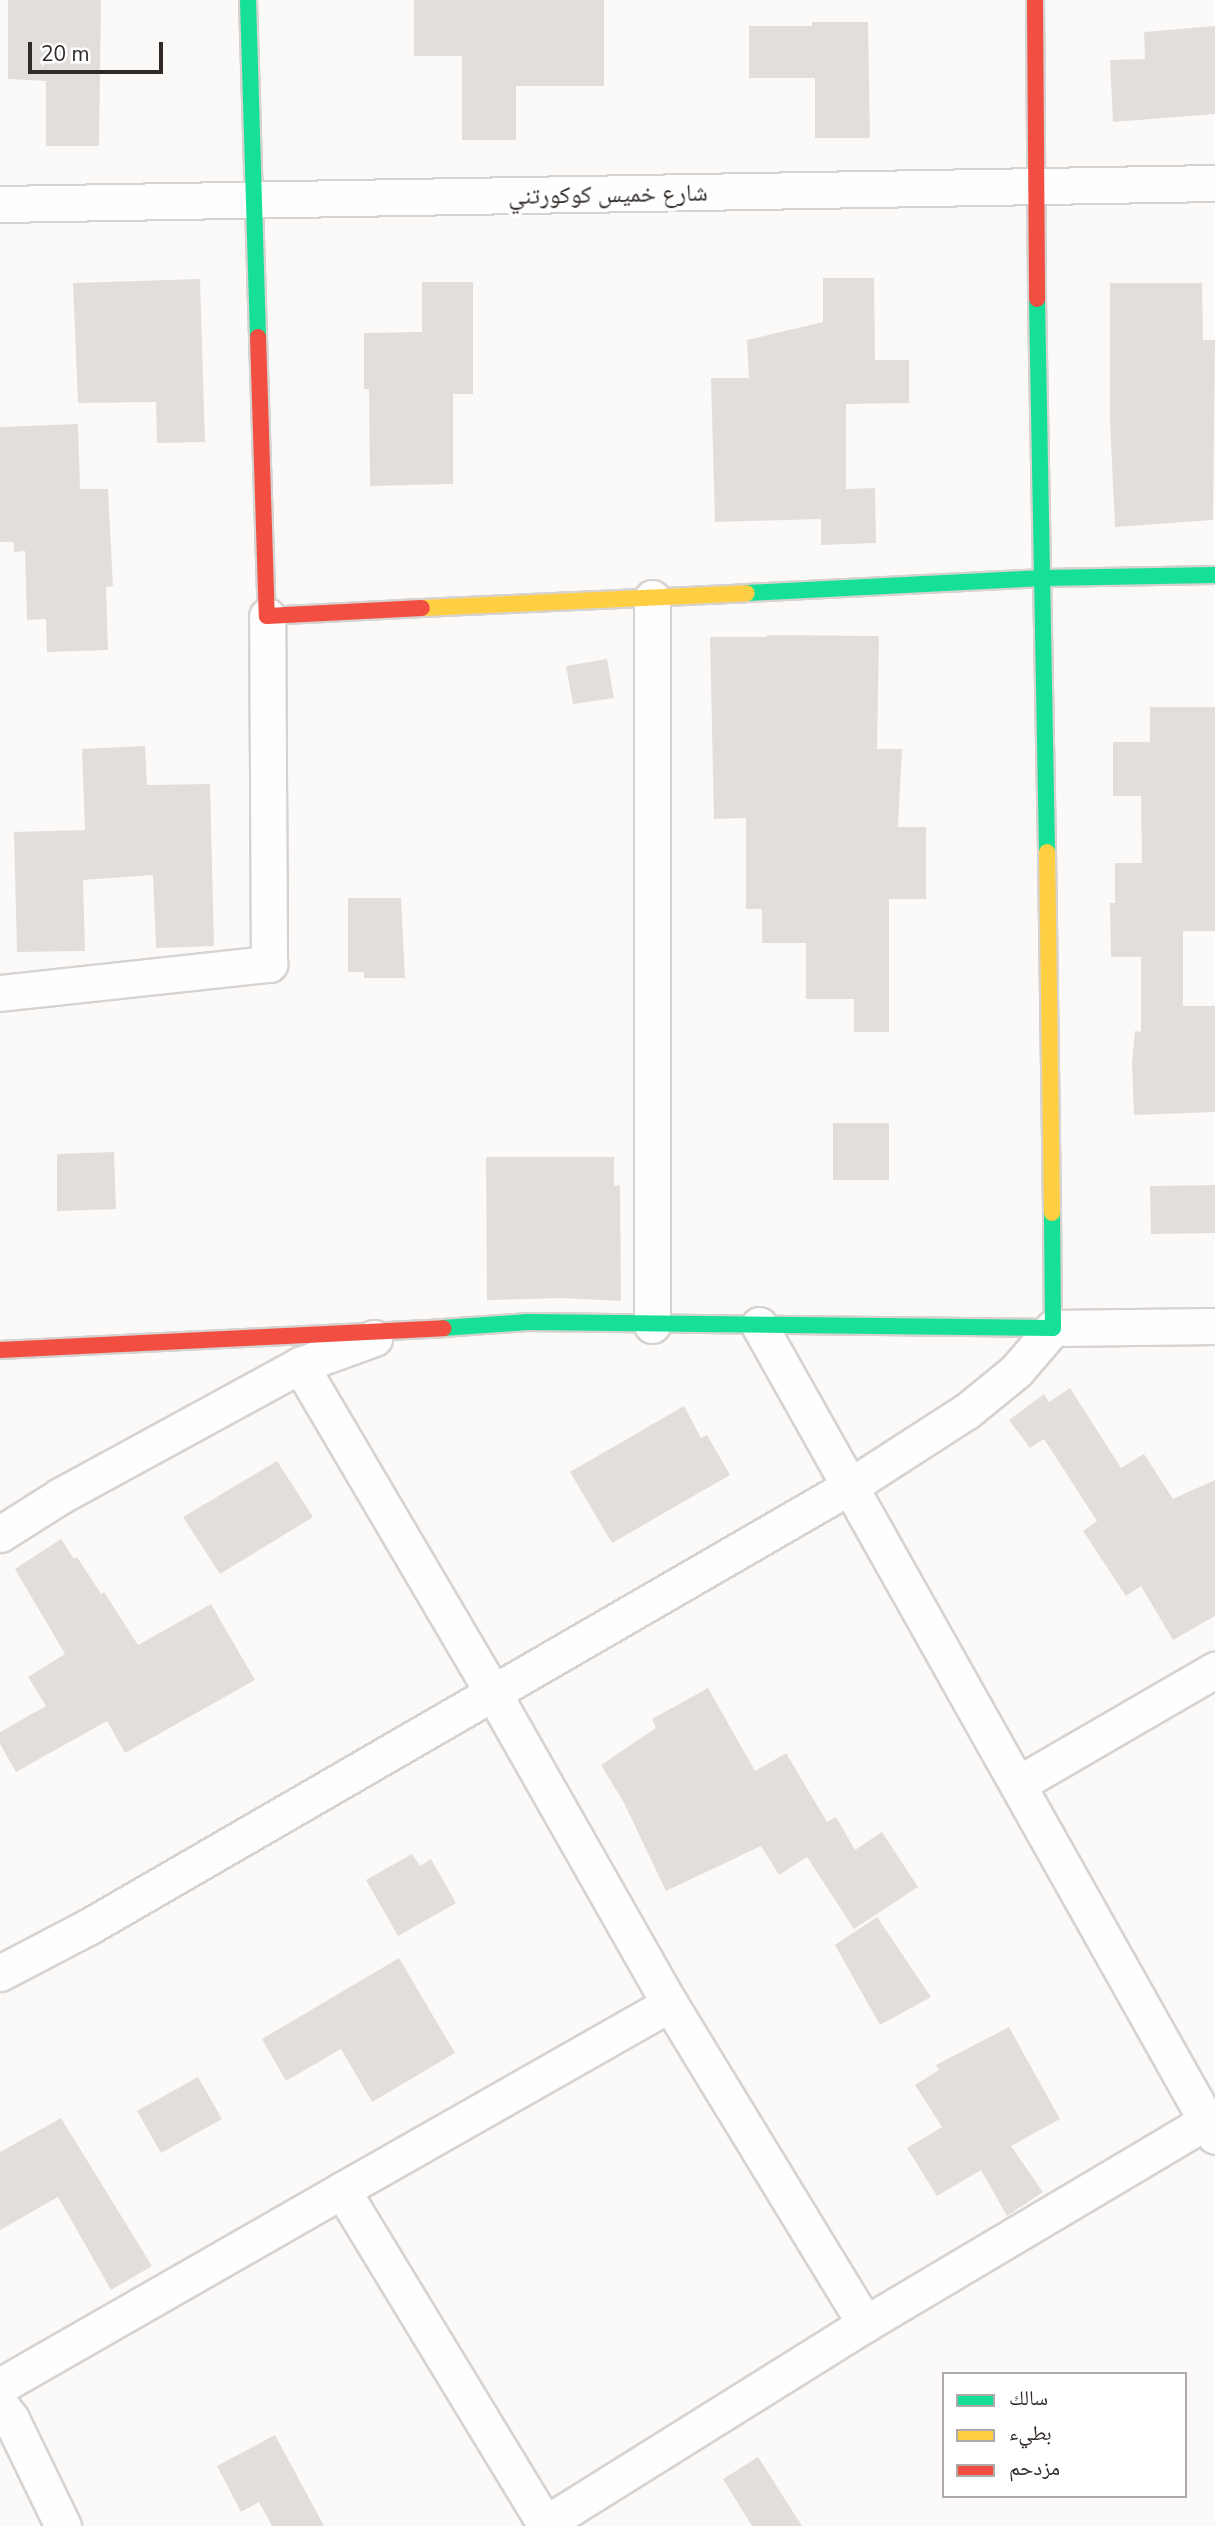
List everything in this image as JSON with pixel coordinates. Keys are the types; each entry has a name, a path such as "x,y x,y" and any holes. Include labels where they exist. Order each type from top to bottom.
{"street":[{"path":"0,993 269,964 267,616 248,0"},
{"path":"0,1973 88,1927 852,1485 967,1411 1016,1371 1053,1328 1044,578 1034,188 1035,0"},
{"name":"شارع خميس كوكورتني","path":"0,204 1215,183"},
{"path":"267,616 1044,578 1215,575"},
{"path":"652,598 652,1325"},
{"path":"0,1350 283,1338 403,1328 527,1322 1053,1328 1215,1326"},
{"path":"342,2190 545,2525 865,2324 1212,2125 759,1325"},
{"path":"0,1534 60,1496 300,1365 403,1328"},
{"path":"300,1365 492,1691 670,2004 865,2324"},
{"path":"1018,1784 1215,1670"},
{"path":"0,2386 670,2004"},
{"path":"4,2417 63,2526"}],"building":[{"path":"8,0 101,0 99,146 46,146 46,81 8,79"},
{"path":"414,0 604,0 604,86 516,86 516,140 462,140 462,56 414,56"},
{"path":"812,22 868,22 870,138 815,138 815,78 749,78 749,26 812,26"},
{"path":"1215,26 1215,114 1113,122 1110,60 1145,59 1144,32"},
{"path":"823,278 874,278 875,360 909,360 909,403 846,404 846,489 875,488 876,543 821,545 821,519 715,522 711,378 749,378 747,340 823,322"},
{"path":"200,279 205,442 157,443 156,402 78,403 73,283"},
{"path":"422,282 473,282 473,394 453,394 453,484 370,486 369,389 364,389 364,333 422,332"},
{"path":"1110,283 1202,283 1203,340 1215,340 1213,520 1115,527 1110,420"},
{"path":"78,424 80,489 108,489 113,586 106,587 108,650 47,652 46,619 27,620 25,551 14,552 14,542 0,542 0,427"},
{"path":"878,636 879,639 877,749 902,749 898,827 926,827 926,899 889,899 889,1032 854,1032 854,999 806,999 806,943 762,943 762,909 746,909 746,818 714,819 710,637"},
{"path":"607,659 614,698 573,704 566,666"},
{"path":"1150,707 1215,707 1215,931 1183,931 1183,1006 1215,1006 1215,1112 1134,1115 1132,1063 1135,1031 1141,1032 1141,957 1111,957 1110,903 1115,903 1115,863 1142,863 1141,796 1113,796 1113,742 1150,742"},
{"path":"145,746 147,785 210,784 214,946 156,948 153,875 83,880 85,951 17,952 14,832 85,830 82,749"},
{"path":"348,898 401,898 405,978 364,978 364,972 348,972"},
{"path":"833,1123 889,1123 889,1180 833,1180"},
{"path":"114,1152 116,1209 57,1211 57,1154"},
{"path":"486,1157 614,1157 614,1186 620,1185 621,1301 563,1298 487,1300"},
{"path":"1215,1185 1215,1233 1151,1234 1150,1186"},
{"path":"1070,1388 1121,1468 1144,1454 1173,1499 1215,1480 1215,1616 1173,1640 1141,1586 1126,1596 1083,1531 1097,1521 1044,1439 1030,1448 1009,1420 1044,1394 1049,1402"},
{"path":"684,1406 701,1438 707,1435 730,1475 612,1543 570,1472"},
{"path":"277,1461 313,1517 220,1574 183,1517"},
{"path":"61,1539 74,1559 77,1557 101,1594 104,1592 138,1645 211,1604 255,1680 125,1753 107,1721 16,1772 0,1744 0,1732 46,1706 28,1677 65,1654 15,1569"},
{"path":"708,1688 755,1771 786,1753 827,1822 836,1817 855,1850 882,1832 918,1887 854,1929 807,1857 779,1875 761,1846 666,1891 624,1803 601,1765 656,1728 652,1719"},
{"path":"412,1854 420,1866 431,1859 456,1903 398,1936 366,1880"},
{"path":"877,1917 931,1997 880,2025 835,1945"},
{"path":"399,1958 455,2053 372,2102 341,2049 286,2081 262,2039"},
{"path":"1009,2027 1060,2119 1011,2146 1043,2192 1007,2216 981,2170 937,2196 907,2148 942,2127 915,2085 939,2070 936,2065"},
{"path":"198,2077 222,2119 161,2153 137,2111"},
{"path":"61,2118 152,2266 111,2290 58,2197 0,2230 0,2152"},
{"path":"275,2435 324,2526 272,2526 259,2502 241,2512 217,2466"},
{"path":"758,2457 802,2526 752,2526 723,2479"}],"traffic: fast":[{"path":"248,0 258,337"},
{"path":"1037,299 1047,852"},
{"path":"747,593 1044,578 1215,575"},
{"path":"443,1328 528,1322 1053,1328 1052,1213"}],"traffic: slow":[{"path":"422,608 747,593"},
{"path":"1047,852 1052,1213"}],"traffic: jam":[{"path":"1035,0 1037,299"},
{"path":"258,337 267,616 422,608"},
{"path":"0,1350 443,1328"}]}
